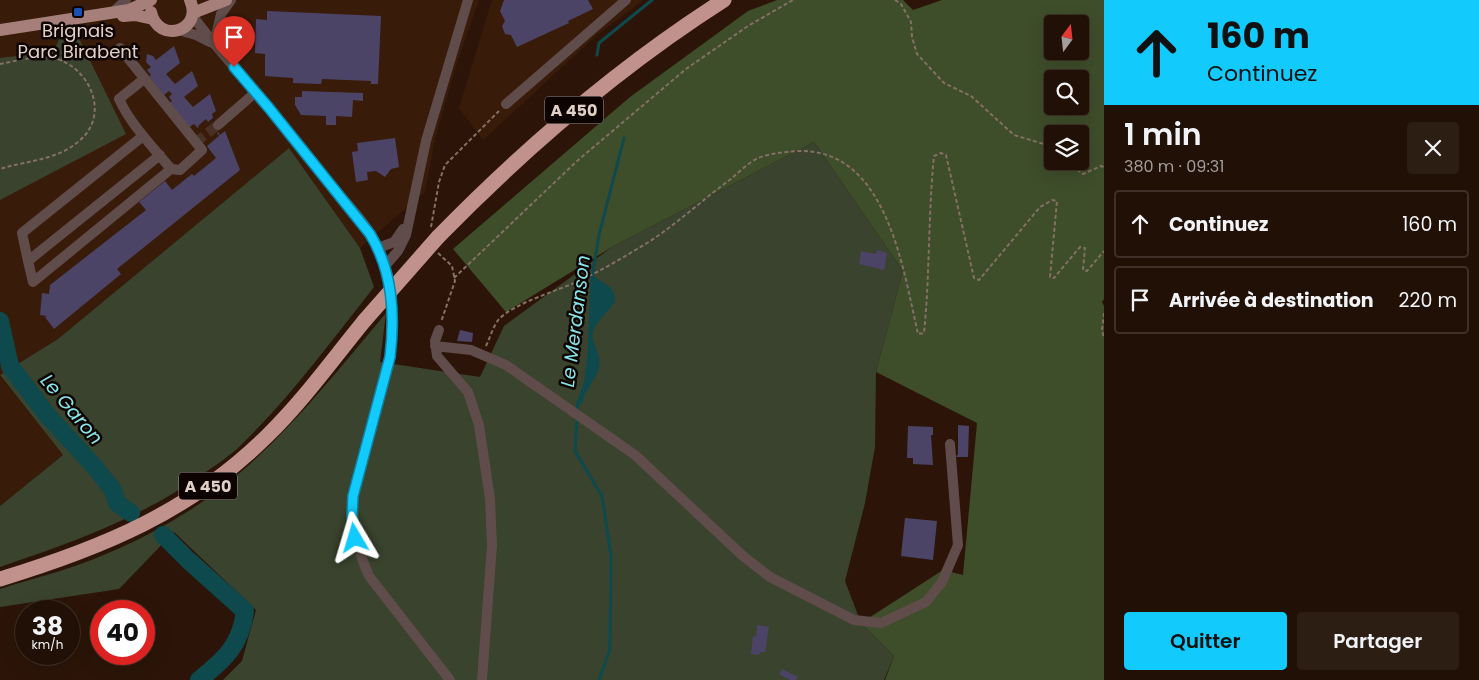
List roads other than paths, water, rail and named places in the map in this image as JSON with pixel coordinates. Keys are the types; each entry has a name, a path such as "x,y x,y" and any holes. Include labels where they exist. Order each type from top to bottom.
{"highway":[{"name":"A 450","path":"0,579 111,540 161,516 208,487 246,456 282,420 365,320 438,237 494,181 578,107 670,36 724,0"}],"main road":[{"path":"0,30 129,10 152,0"},
{"path":"152,0 150,8 153,19 161,28 172,31 187,25 193,14 226,0"},
{"path":"190,0 193,14"},
{"path":"59,21 71,22 135,14 153,19"}],"street":[{"path":"112,13 126,0"},
{"path":"214,44 221,14 232,0"},
{"path":"385,266 398,251 406,235 426,141 468,0"},
{"path":"506,104 626,0"},
{"path":"193,14 214,44 256,92 351,210 378,248 385,266 391,291 393,319 390,357 353,496 352,516 355,538 360,558 368,576 450,680"},
{"path":"178,30 196,35 214,44"},
{"path":"120,48 202,150 180,170 172,168 143,136 127,116 119,98 144,79"},
{"path":"218,125 256,92"},
{"path":"143,136 22,233 33,282 172,168"},
{"path":"28,261 160,155"},
{"path":"378,248 394,242 410,217"},
{"path":"438,330 435,346 437,356 468,392 479,425 485,455 490,499 492,545 482,680"},
{"path":"435,346 471,350 506,365 635,454 743,556 770,577 854,620 881,623 926,602 942,582 958,545 950,444"}],"water":[{"path":"594,276 611,289 615,296 615,301 594,329 593,339 599,357 599,367 583,402 580,404 578,403 586,381 589,355 592,277"}],"waterway":[{"name":"Le Merdanson","path":"597,55 599,43 652,0"},
{"name":"Le Merdanson","path":"577,412 578,403 586,381 592,277 599,235 624,138"},
{"name":"Le Garon","path":"0,321 10,366 48,416 113,490 117,503 131,513"},
{"name":"Le Merdanson","path":"577,418 575,451 602,496 611,556 610,649 599,680"},
{"name":"Le Garon","path":"163,535 245,611 236,642 224,658 199,680"}],"tunnel":[{"path":"196,142 218,125"}],"place":[{"name":"Brignais Parc Birabent","path":"78,12"}]}
